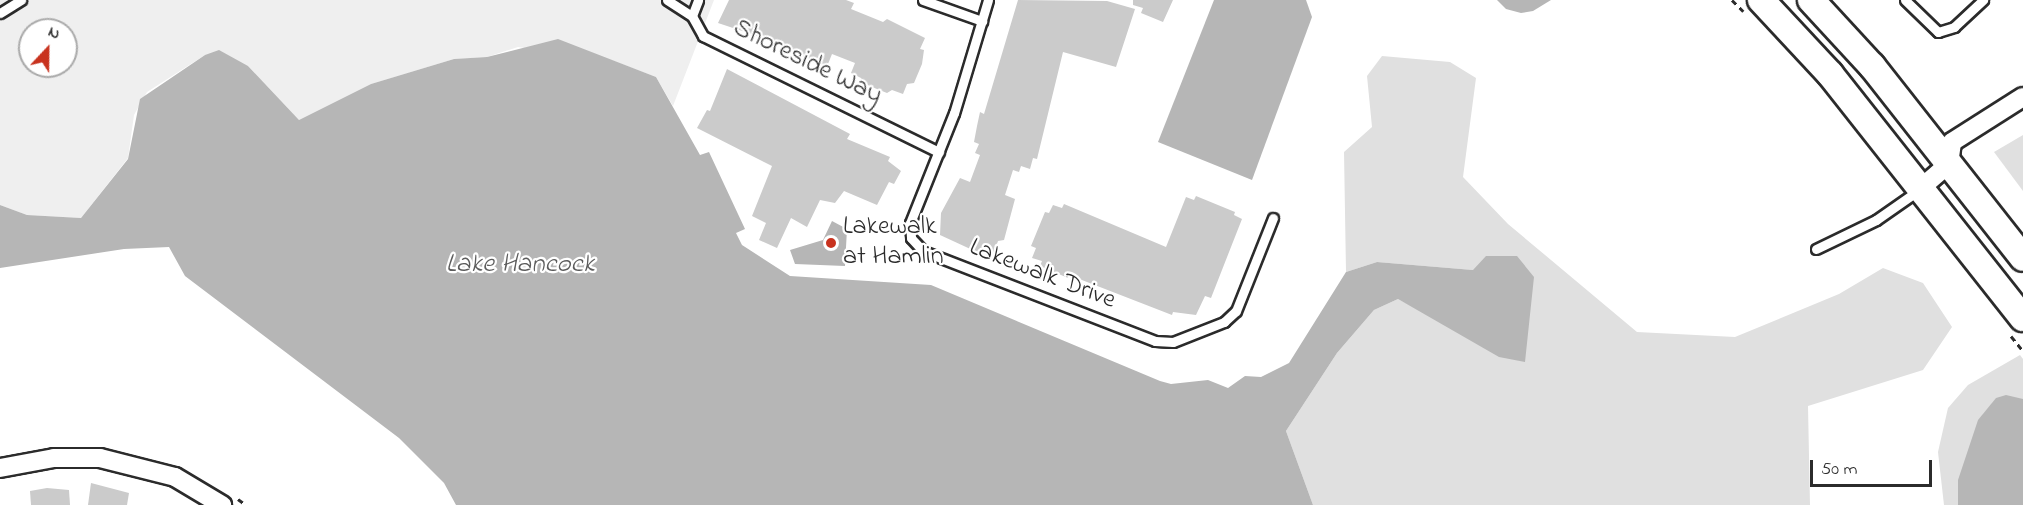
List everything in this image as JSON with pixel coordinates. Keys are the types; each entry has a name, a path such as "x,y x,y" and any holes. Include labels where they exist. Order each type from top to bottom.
{"street":[{"path":"1761,0 1830,74 2023,318"},
{"path":"1811,0 1872,66 2023,258"},
{"path":"1921,188 1949,164 1952,142 2023,97"},
{"path":"0,468 54,458 100,458 175,477 222,505"}],"lane":[{"path":"0,13 21,0"},
{"name":"Shoreside Way","path":"667,0 692,16 703,36 939,152"},
{"path":"692,16 698,0"},
{"path":"923,0 982,21"},
{"name":"Lakewalk Drive","path":"988,0 939,152 910,223 915,245 932,256 1165,342 1181,340 1224,322 1236,311 1273,218"},
{"path":"1905,0 1938,32 1954,27 1983,0"},
{"path":"1816,249 1876,220 1921,188"}],"shaded area":[{"path":"0,0 714,0 673,106 656,77 614,61 518,47 487,57 454,59 371,84 299,120 248,66 205,55 147,92 134,115 128,158 81,218 27,215 0,205"},
{"path":"1382,56 1450,62 1476,78 1463,177 1508,224 1637,332 1735,337 1839,294 1883,268 1923,283 1952,327 1923,370 1808,406 1810,505 1313,505 1286,431 1337,353 1374,310 1398,299 1439,320 1473,270 1377,262 1346,272 1344,152 1372,127 1367,76"},
{"path":"2023,135 2023,191 1994,152"},
{"path":"2020,355 2023,359 2023,505 1944,505 1938,452 1948,408 1968,385"}],"water":[{"path":"1214,0 1306,0 1312,17 1252,180 1158,142"},
{"path":"1497,0 1551,0 1533,11 1521,13 1506,9"},
{"name":"Lake Hancock","path":"558,39 656,77 700,155 709,152 745,229 736,233 742,245 790,276 931,285 1160,381 1171,384 1208,380 1228,388 1245,376 1261,377 1289,363 1346,272 1377,262 1473,270 1486,256 1517,256 1534,277 1525,362 1499,357 1398,299 1374,310 1337,353 1286,431 1313,505 456,505 444,483 399,438 185,276 169,247 124,249 0,268 0,205 27,215 81,218 128,159 140,99 205,55 219,50 248,66 299,120 371,84 454,59 487,57"},
{"name":"Lakewalk at Hamlin","path":"832,221 847,229 845,266 795,264 790,250 823,240"},
{"path":"2006,395 2023,399 2023,505 1958,505 1958,480 1978,420 1996,398"}],"building":[{"path":"729,0 846,0 854,3 851,9 883,22 887,19 925,38 920,49 924,50 922,64 914,83 907,84 903,94 892,90 887,93 862,83 861,78 851,73 855,63 832,54 826,69 775,42 718,23"},
{"path":"1018,0 1107,1 1135,9 1116,67 1063,52 1037,159 1033,158 1030,169 1021,166 1019,172 1013,170 1005,195 1015,199 1004,240 998,241 994,252 984,247 979,253 940,235 941,213 960,178 970,182 980,155 975,153 979,144 974,142 980,112 984,114"},
{"path":"1133,0 1173,0 1163,22 1141,13 1143,8 1133,5"},
{"path":"727,69 850,134 847,139 890,157 888,161 901,171 894,184 889,182 877,205 844,191 835,203 820,200 807,227 791,218 777,248 759,240 766,223 752,216 772,166 697,128 707,110 710,111"},
{"path":"1196,196 1235,212 1234,215 1242,219 1211,298 1205,296 1196,315 1173,312 1172,315 1069,275 1068,278 1040,266 1042,261 1032,258 1036,248 1031,246 1045,212 1049,213 1053,205 1062,208 1064,204 1166,247 1186,197 1194,200"},
{"path":"91,483 129,493 127,505 88,505"},
{"path":"47,488 69,490 70,505 31,505 30,491"}],"place":[{"name":"Lakewalk at Hamlin","path":"831,243"}]}
